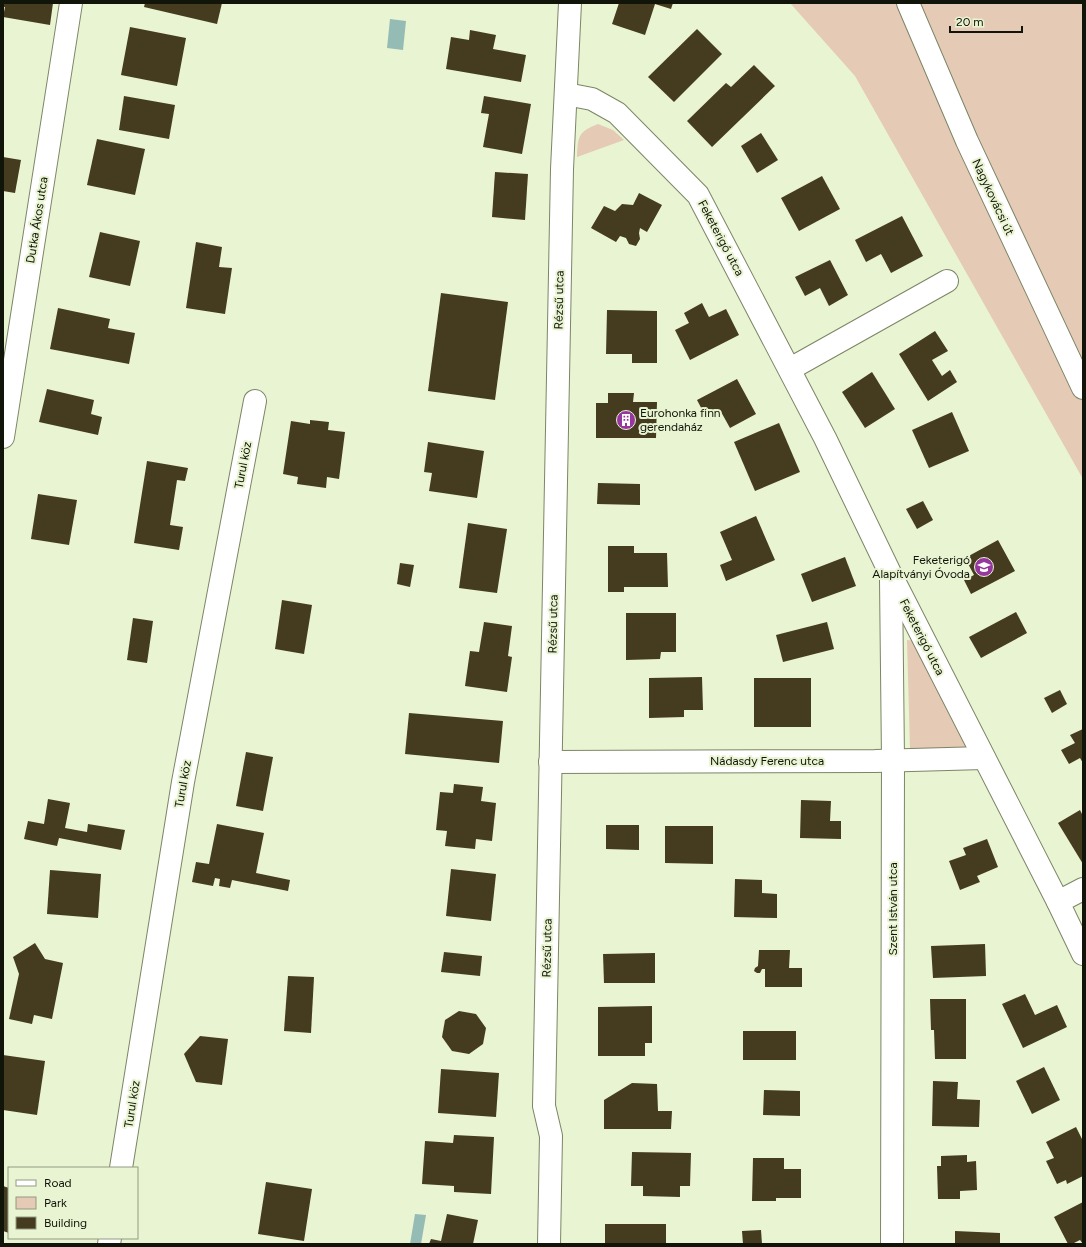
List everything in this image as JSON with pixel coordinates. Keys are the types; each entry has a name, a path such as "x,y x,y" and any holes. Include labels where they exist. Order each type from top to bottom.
{"street":[{"name":"Dutka Ákos utca","path":"3,437 71,3"},
{"name":"Rézsű utca","path":"549,1244 551,1136 544,1106 562,169 570,3"},
{"name":"Nagykovácsi út","path":"908,3 967,142 1083,388"},
{"name":"Feketerigó utca","path":"566,94 592,99 617,113 698,195 825,438 891,575 1083,954"},
{"path":"790,370 947,281"},
{"name":"Turul köz","path":"121,1167 183,782 255,401"},
{"name":"Szent István utca","path":"891,575 893,760 892,1244"},
{"name":"Nádasdy Ferenc utca","path":"550,762 984,758"},
{"path":"1058,902 1083,889"}],"green space":[{"path":"790,3 1083,3 1083,479 855,76"},
{"path":"598,124 613,130 624,140 577,157 580,136 586,130"},
{"path":"907,640 916,641 968,748 910,749"}],"water":[{"path":"390,19 406,21 403,50 387,48"},
{"path":"415,1214 426,1215 421,1244 410,1244"}],"building":[{"path":"3,3 53,3 50,25 3,17 5,7 3,7"},
{"path":"145,3 222,3 217,24 144,7"},
{"path":"619,3 673,3 671,9 655,4 645,35 612,24"},
{"path":"130,27 186,38 177,86 121,75"},
{"path":"697,29 722,54 674,102 648,77"},
{"path":"470,30 496,35 493,49 526,55 521,82 446,69 451,37 469,40"},
{"path":"754,65 775,86 712,147 687,121 726,83 731,87"},
{"path":"124,96 175,105 169,139 119,130"},
{"path":"484,96 531,104 522,154 483,147 489,114 481,113"},
{"path":"761,133 778,160 757,173 741,146"},
{"path":"97,139 145,149 135,195 87,185"},
{"path":"3,157 21,160 15,193 3,191"},
{"path":"495,172 528,174 525,220 492,217"},
{"path":"822,176 840,209 799,231 781,198"},
{"path":"639,193 662,205 647,232 640,228 640,239 636,246 629,244 626,238 620,236 616,242 591,228 604,206 615,211 622,204 633,205"},
{"path":"902,216 923,256 891,273 881,254 866,262 855,240"},
{"path":"100,232 140,241 130,286 89,277"},
{"path":"196,242 222,247 219,267 232,268 225,314 186,308"},
{"path":"830,260 848,295 829,306 820,288 805,296 795,277"},
{"path":"441,293 508,302 495,400 428,391"},
{"path":"702,303 709,317 726,309 739,335 690,360 675,330 689,323 684,313"},
{"path":"58,308 110,319 108,328 135,333 129,364 50,349"},
{"path":"607,310 657,311 657,363 632,363 632,354 606,354"},
{"path":"935,331 948,351 932,360 942,376 950,370 957,382 928,401 899,354"},
{"path":"872,372 895,409 865,428 842,392"},
{"path":"737,379 756,414 730,428 720,410 706,417 697,400"},
{"path":"47,389 94,400 91,414 102,417 98,435 39,422"},
{"name":"Eurohonka finn gerendaház","path":"608,393 634,393 633,402 657,402 656,438 596,438 596,403 608,403"},
{"path":"952,412 969,451 929,468 912,430"},
{"path":"310,420 329,422 328,430 345,432 339,479 327,477 326,488 297,484 298,477 283,474 291,421 310,424"},
{"path":"779,423 800,472 755,491 734,442"},
{"path":"428,442 484,451 477,498 429,491 432,473 424,472"},
{"path":"147,461 188,468 185,481 177,480 170,525 183,527 179,550 134,543"},
{"path":"598,483 640,484 640,505 597,504"},
{"path":"38,494 77,500 69,545 31,539"},
{"path":"923,501 933,520 917,529 906,509"},
{"path":"756,516 775,560 726,581 720,565 732,560 720,532"},
{"path":"468,523 507,529 497,593 459,588"},
{"path":"998,540 1015,571 971,594 964,580 974,575 965,558"},
{"path":"608,546 634,546 634,553 667,553 668,587 624,587 624,592 608,592"},
{"path":"845,557 856,586 812,602 801,574"},
{"path":"400,563 414,565 410,587 397,584"},
{"path":"282,600 312,605 304,654 275,649"},
{"path":"1016,612 1027,633 981,658 969,637"},
{"path":"626,613 676,613 676,652 661,652 660,659 626,660"},
{"path":"133,618 153,621 147,663 127,660"},
{"path":"484,622 512,626 508,656 512,657 507,692 465,686 470,651 479,652"},
{"path":"827,622 834,649 783,662 776,635"},
{"path":"702,677 703,710 684,710 684,717 649,718 649,678"},
{"path":"754,678 811,678 811,727 754,727"},
{"path":"1060,690 1067,704 1052,713 1044,698"},
{"path":"409,713 503,721 499,763 405,754"},
{"path":"1083,729 1083,763 1080,758 1069,764 1061,750 1075,743 1070,735"},
{"path":"246,752 273,757 263,811 236,806"},
{"path":"454,784 483,787 481,801 496,803 492,841 476,839 475,849 445,846 447,831 436,830 440,792 453,793"},
{"path":"48,799 70,803 65,828 87,832 88,824 125,830 121,850 59,838 57,846 24,839 28,821 44,824"},
{"path":"801,800 831,801 830,821 841,821 841,839 800,838"},
{"path":"1080,810 1083,816 1083,864 1058,823"},
{"path":"217,824 264,833 256,873 290,880 288,891 232,880 230,888 219,886 220,879 215,878 213,886 192,882 196,862 209,864"},
{"path":"606,825 639,825 639,850 606,849"},
{"path":"665,826 713,826 713,864 665,863"},
{"path":"987,839 998,867 977,876 980,882 960,890 949,861 966,855 963,848"},
{"path":"451,869 496,874 491,921 446,916"},
{"path":"50,870 101,874 98,918 47,914"},
{"path":"735,879 762,880 762,893 777,894 777,918 734,917"},
{"path":"35,943 45,959 63,963 52,1019 34,1015 32,1024 9,1019 19,974 13,957"},
{"path":"985,944 986,976 933,978 931,946"},
{"path":"759,950 790,950 789,968 802,968 802,987 765,987 765,969 762,969 760,973 754,971 758,966"},
{"path":"444,952 482,956 480,976 441,972"},
{"path":"655,953 655,983 604,983 603,954"},
{"path":"288,976 314,977 311,1033 284,1031"},
{"path":"1025,994 1035,1015 1057,1005 1067,1027 1023,1048 1002,1004"},
{"path":"930,999 966,999 966,1059 935,1059 934,1030 931,1030"},
{"path":"652,1006 652,1043 645,1043 645,1056 598,1056 598,1007"},
{"path":"459,1011 476,1014 486,1028 483,1044 469,1054 452,1051 442,1037 445,1020"},
{"path":"743,1031 796,1031 796,1060 743,1060"},
{"path":"200,1036 228,1039 222,1085 196,1082 184,1054"},
{"path":"3,1055 45,1061 37,1115 3,1110"},
{"path":"1044,1067 1060,1100 1032,1114 1016,1081"},
{"path":"441,1069 499,1073 496,1117 438,1113"},
{"path":"933,1081 958,1082 957,1099 980,1100 979,1127 932,1126"},
{"path":"632,1083 657,1084 658,1111 672,1111 671,1129 604,1129 604,1100"},
{"path":"764,1090 800,1091 800,1116 763,1115"},
{"path":"1076,1127 1083,1141 1083,1176 1067,1184 1066,1180 1057,1184 1046,1161 1054,1158 1046,1142"},
{"path":"454,1135 494,1137 491,1194 454,1192 454,1186 422,1184 425,1141 453,1143"},
{"path":"632,1152 691,1153 690,1186 680,1186 680,1197 643,1196 643,1186 631,1186"},
{"path":"967,1155 967,1162 976,1161 977,1190 960,1191 960,1199 938,1199 937,1166 941,1166 941,1156"},
{"path":"753,1158 784,1158 784,1169 801,1169 801,1198 776,1198 776,1201 752,1201"},
{"path":"266,1182 312,1189 304,1241 258,1234"},
{"path":"3,1186 8,1188 8,1233 3,1231"},
{"path":"1083,1202 1083,1244 1080,1240 1072,1244 1068,1244 1054,1217"},
{"path":"447,1214 478,1220 473,1244 429,1244 431,1239 441,1241"},
{"path":"605,1224 666,1224 666,1244 605,1244"},
{"path":"761,1230 762,1244 743,1244 742,1231"},
{"path":"955,1231 1000,1233 1000,1244 955,1244"}],"place":[{"name":"Eurohonka finn gerendaház","path":"626,420"},
{"name":"Feketerigó Alapítványi Óvoda","path":"984,567"}]}
